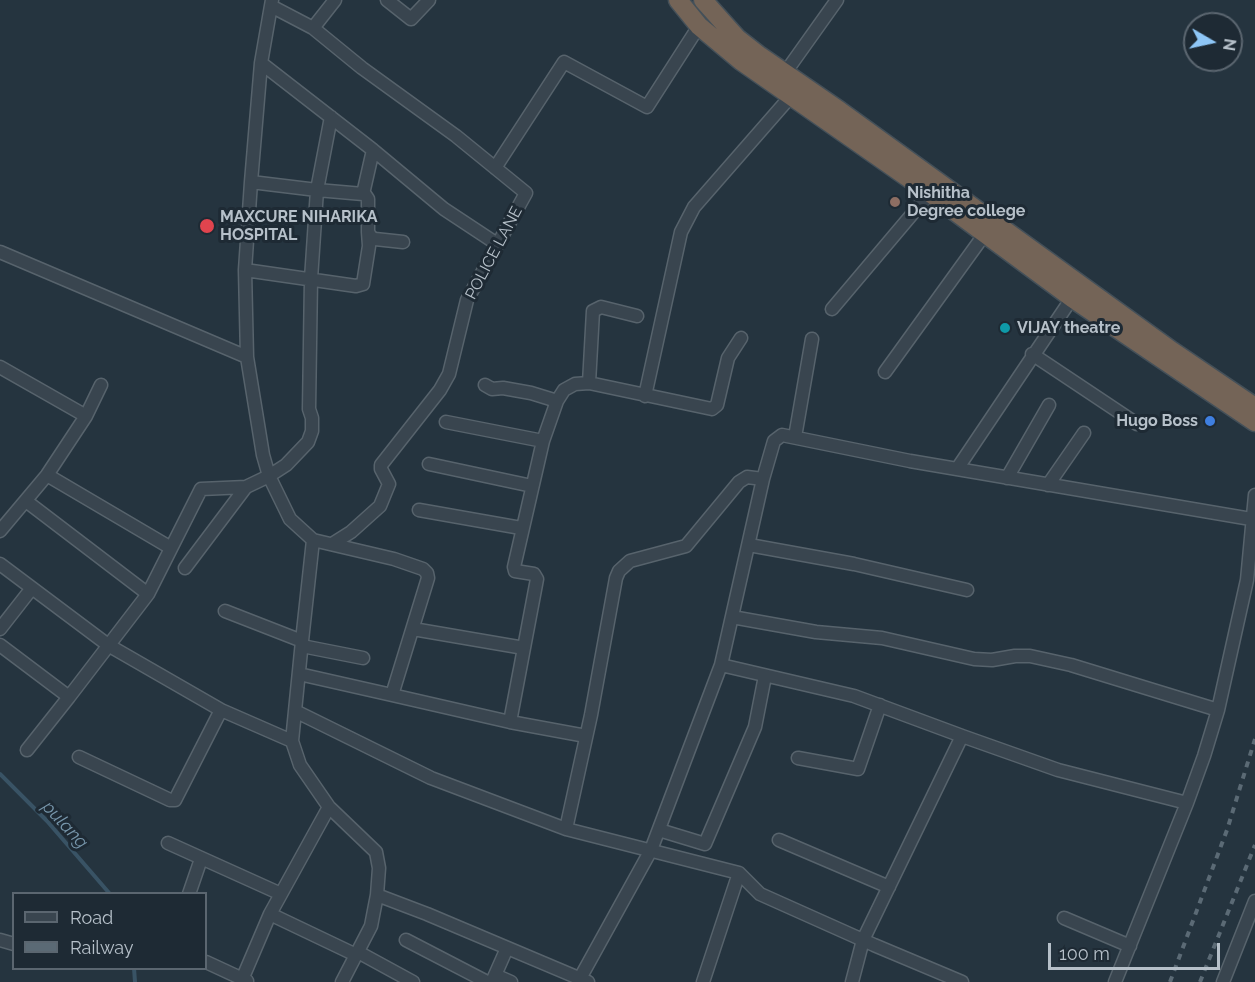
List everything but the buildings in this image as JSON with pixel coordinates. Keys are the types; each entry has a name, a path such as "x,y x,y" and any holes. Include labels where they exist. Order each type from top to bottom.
{"highway":[{"path":"678,0 699,26 741,61 930,193 1072,298 1255,422"},
{"path":"703,0 737,38 1172,351 1255,407"}],"street":[{"path":"313,28 335,0"},
{"path":"387,0 411,19 429,0"},
{"path":"785,73 837,0"},
{"path":"271,3 261,63 245,270 246,357 263,455 269,476 290,519 313,540 394,559 423,569 427,573 428,578 392,695"},
{"name":"POLICE LANE","path":"271,3 313,28 526,193 467,300 449,374 440,390 381,465 389,484 380,506 351,532 332,544"},
{"path":"495,168 564,62 647,107 699,26"},
{"path":"261,63 444,208 497,244"},
{"path":"645,396 681,232 694,207 792,96"},
{"path":"185,568 246,488 286,465 308,442 312,431 309,409 317,190 331,117"},
{"path":"245,270 356,286 363,284 369,246 368,199 364,193 373,150"},
{"path":"251,182 364,193"},
{"path":"832,309 930,193"},
{"path":"368,232 375,239 403,242"},
{"path":"885,372 984,235"},
{"path":"0,252 246,357"},
{"path":"957,469 1032,354 1072,298"},
{"path":"589,383 593,310 601,307 637,316"},
{"path":"510,723 537,579 534,574 514,569 521,528 543,441 557,401 564,390 574,384 589,383 645,396 715,408 729,358 741,338"},
{"path":"795,437 812,339"},
{"path":"1032,354 1137,424"},
{"path":"0,367 86,416"},
{"path":"0,531 5,517 26,501 47,475 86,416 101,384"},
{"path":"485,385 492,389 503,388 531,393 557,401"},
{"path":"1007,478 1049,405"},
{"path":"446,422 543,441"},
{"path":"1048,485 1084,433"},
{"path":"377,895 582,981 651,850 722,665 763,478 777,437 782,435 795,437 910,461 1251,519"},
{"path":"429,464 532,486"},
{"path":"47,475 171,548"},
{"path":"566,829 616,578 630,561 686,546 739,482 747,477 763,478"},
{"path":"27,750 148,594 201,489 246,488"},
{"path":"1114,982 1187,803 1218,710 1247,580 1255,495"},
{"path":"26,501 148,594"},
{"path":"419,510 521,528"},
{"path":"313,540 292,741 300,765 329,807 376,852 379,868 371,926 342,982"},
{"path":"748,545 854,564 967,590"},
{"path":"0,564 108,645 221,710 292,741"},
{"path":"0,629 32,588"},
{"path":"225,611 302,643 363,658"},
{"path":"732,617 816,632 882,638 974,658 992,660 1030,656 1071,664 1218,710"},
{"path":"413,629 524,648"},
{"path":"0,645 69,697"},
{"path":"722,665 854,696 1058,770 1187,803"},
{"path":"299,674 510,723 586,736"},
{"path":"659,830 705,844 755,727 765,676"},
{"path":"798,758 858,770 880,705"},
{"path":"79,757 170,800 175,800 221,710"},
{"path":"295,711 430,778 566,829 739,873 760,894 962,982"},
{"path":"852,982 863,940 962,736"},
{"path":"207,962 244,981 270,914 329,807"},
{"path":"779,840 889,887"},
{"path":"168,843 281,894"},
{"path":"190,892 201,859"},
{"path":"703,982 739,873"},
{"path":"1223,982 1255,901"},
{"path":"270,914 413,982"},
{"path":"1064,918 1130,946"},
{"path":"406,940 491,980 511,982"},
{"path":"491,980 507,948"}],"waterway":[{"name":"pulang","path":"0,774 47,821 108,892"},
{"name":"pulang","path":"134,970 135,982"}],"railway":[{"path":"1170,982 1227,830 1255,739"},
{"path":"1200,982 1255,845"}],"place":[{"name":"Nishitha Degree college","path":"895,202"},
{"name":"MAXCURE NIHARIKA HOSPITAL","path":"207,226"},
{"name":"VIJAY theatre","path":"1005,328"},
{"name":"Hugo Boss","path":"1210,421"}]}
